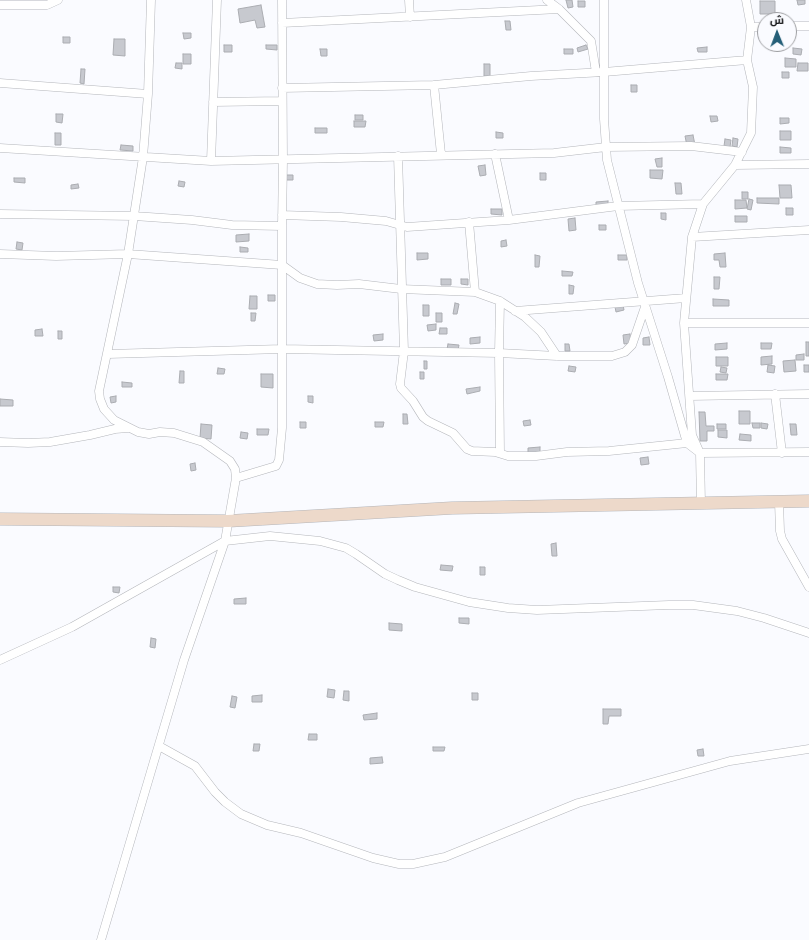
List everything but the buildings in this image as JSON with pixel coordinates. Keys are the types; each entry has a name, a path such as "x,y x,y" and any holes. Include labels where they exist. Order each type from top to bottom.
{"main road":[{"path":"0,520 228,521 452,508 809,501"}],"street":[{"path":"0,5 47,5 58,0"},
{"path":"101,940 184,660 224,541 236,478 235,469 230,461 203,442 174,433 149,434 128,428 114,420 104,409 100,399 99,391 128,254 143,157 148,94 151,0"},
{"path":"211,161 217,0"},
{"path":"236,478 270,469 276,466 279,460 282,428 282,0"},
{"path":"409,0 410,17"},
{"path":"547,0 559,9 591,41 600,72"},
{"path":"604,0 600,72 607,160 644,304 687,443 700,453 809,452"},
{"path":"701,504 700,453 692,435 684,323 686,298 692,237 703,204 735,165 751,132 753,87 747,60 751,27 746,0"},
{"path":"282,22 559,9"},
{"path":"797,26 809,26"},
{"path":"751,27 757,27"},
{"path":"282,88 434,85 531,76 747,60"},
{"path":"0,83 148,94"},
{"path":"434,85 441,154"},
{"path":"213,102 282,101"},
{"path":"0,148 211,161 441,154 554,153 606,147 692,146 742,152"},
{"path":"495,154 509,220"},
{"path":"398,156 404,351 400,384 401,388 414,401 423,417 453,433 467,449 472,451 495,452 508,456 536,456 567,452 609,451 687,443"},
{"path":"735,165 809,164"},
{"path":"282,215 371,219 386,221 407,227 509,220 618,206 703,204"},
{"path":"0,214 134,216 192,220 232,225 282,226"},
{"path":"469,222 474,292"},
{"path":"692,237 809,230"},
{"path":"0,254 56,256 128,254 282,265 300,278 317,284 359,284 401,289 474,292 500,301 516,311 541,332 557,356"},
{"path":"516,311 644,304 686,298"},
{"path":"500,301 500,453"},
{"path":"108,354 282,349 612,356 625,352 632,345 644,304"},
{"path":"684,323 809,323"},
{"path":"775,394 782,452"},
{"path":"690,396 809,394"},
{"path":"0,442 50,442 115,429 128,428"},
{"path":"779,502 780,531 782,539 809,587"},
{"path":"0,660 72,627 224,541 270,536 320,542 346,548 385,574 416,587 469,602 508,608 537,610 694,605 744,613 809,633"},
{"path":"159,746 195,766 215,792 241,814 267,825 301,833 373,858 399,864 413,864 444,857 578,803 730,760 809,749"}]}
